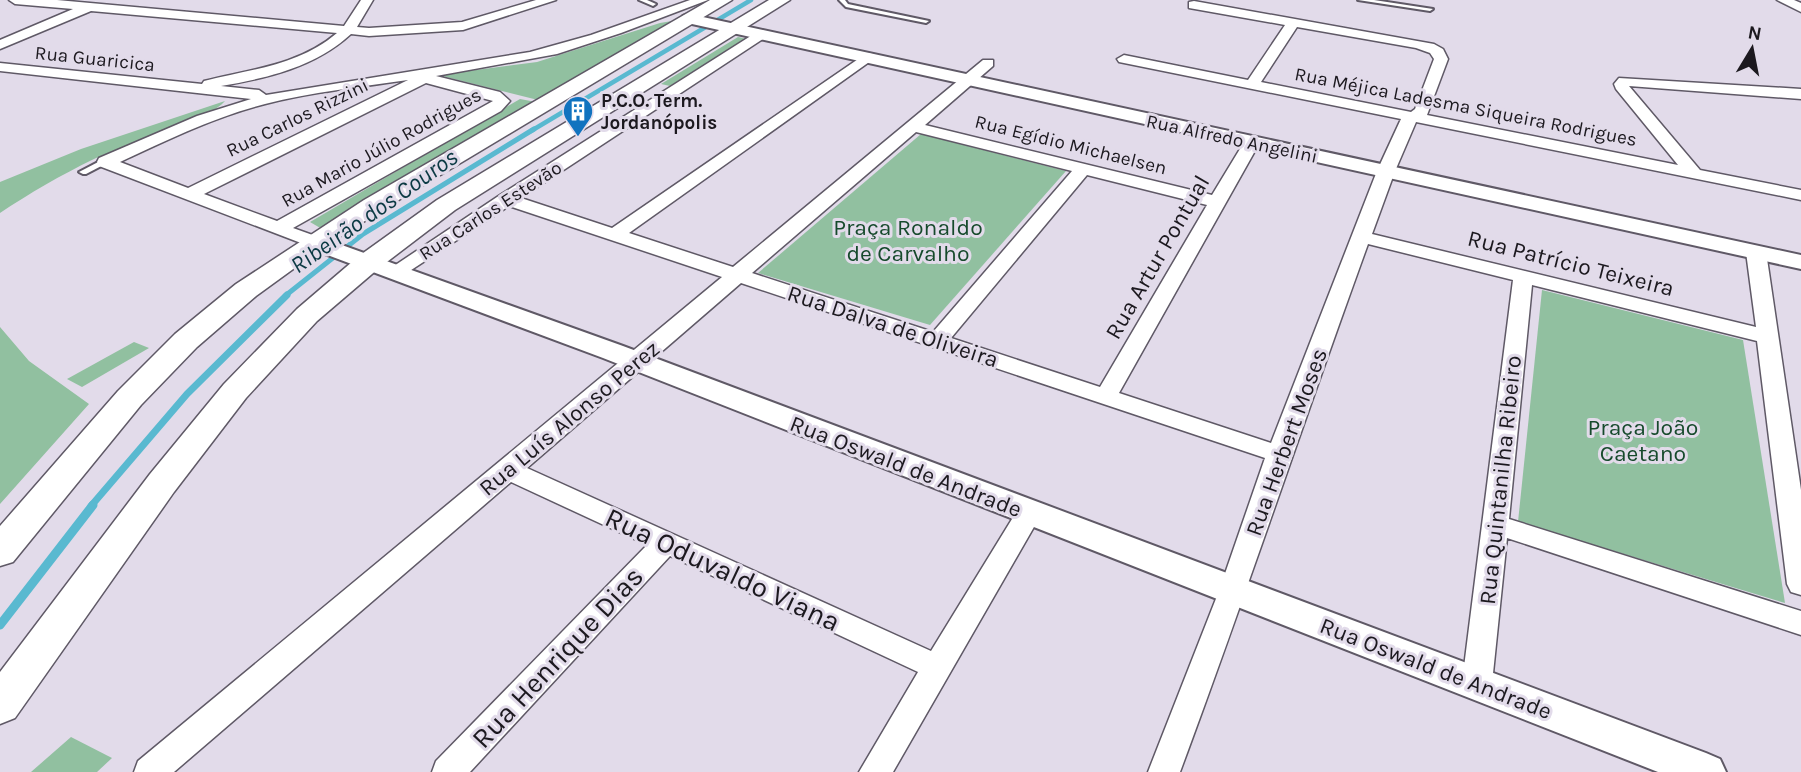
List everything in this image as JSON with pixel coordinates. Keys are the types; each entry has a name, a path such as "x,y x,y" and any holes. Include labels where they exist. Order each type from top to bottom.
{"main road":[{"path":"0,552 84,449 174,353 255,283 694,20 723,0"},
{"path":"0,705 162,482 235,391 298,323 456,198 727,27 781,0"}],"street":[{"path":"15,0 348,31 400,32 463,26 551,0"},
{"path":"0,46 106,0"},
{"name":"Rua Guaricica","path":"186,88 281,68 317,52 348,31 367,0"},
{"path":"615,19 656,4 702,0"},
{"path":"1783,0 1801,8"},
{"path":"105,162 236,101 423,75 547,52 656,4"},
{"name":"Rua Alfredo Angelini","path":"656,4 694,20 1801,262"},
{"path":"1194,5 1293,22 1252,85"},
{"name":"Rua Herbert Moses","path":"1163,772 1233,591 1279,454 1386,171 1406,122 1422,111 1441,59 1439,53 1418,44 1293,22"},
{"name":"Rua Carlos Estevão","path":"373,264 506,199 762,35"},
{"path":"615,234 867,57"},
{"name":"Rua Méjica Ladesma Siqueira Rodrigues","path":"1124,59 1801,194"},
{"name":"Rua Luís Alonso Perez","path":"150,772 988,63"},
{"name":"Rua Guaricica","path":"0,67 186,88 236,101"},
{"path":"423,75 495,95 502,102"},
{"name":"Rua Carlos Rizzini","path":"187,195 423,75"},
{"path":"1694,173 1623,89 1621,84 1624,81 1793,93 1801,108"},
{"name":"Rua Mario Júlio Rodrigues","path":"279,229 496,108 502,102"},
{"name":"Rua Egídio Michaelsen","path":"914,127 1218,202"},
{"name":"Rua Artur Pontual","path":"1105,397 1252,142"},
{"name":"Rua Oswald de Andrade","path":"105,162 635,361 1706,772"},
{"path":"937,341 1083,169"},
{"name":"Rua Dalva de Oliveira","path":"506,199 1279,454"},
{"name":"Rua Patrício Teixeira","path":"1362,237 1768,337"},
{"path":"1756,252 1801,584"},
{"name":"Rua Quintanilha Ribeiro","path":"1477,683 1523,277"},
{"name":"Rua Oduvaldo Viana","path":"508,470 937,667"},
{"path":"875,772 1028,513"},
{"path":"1494,524 1801,623"},
{"name":"Rua Henrique Dias","path":"448,772 666,542"}],"lane":[{"path":"842,0 846,5 926,21"},
{"path":"1361,0 1430,9"},
{"path":"83,172 105,162"}],"green space":[{"path":"672,21 674,25 538,100 438,75 537,62"},
{"path":"738,37 747,39 670,86 661,84"},
{"path":"520,99 536,102 322,229 310,222"},
{"path":"225,101 202,116 82,165 0,213 0,182 81,149"},
{"name":"Praça Ronaldo de Carvalho","path":"921,134 1066,171 930,325 758,273"},
{"name":"Praça João Caetano","path":"1542,290 1743,340 1785,603 1518,522"},
{"path":"0,327 29,361 89,404 0,504"},
{"path":"134,342 149,348 82,387 67,379"},
{"path":"71,737 112,758 97,772 31,772"}],"waterway":[{"name":"Ribeirão dos Couros","path":"531,131 751,0"},
{"name":"Ribeirão dos Couros","path":"285,296 363,234 534,129"},
{"name":"Ribeirão dos Couros","path":"91,506 187,394 287,295"},
{"name":"Ribeirão dos Couros","path":"0,625 93,505"}],"place":[{"name":"P.C.O. Term. Jordanópolis","path":"578,138"}]}
